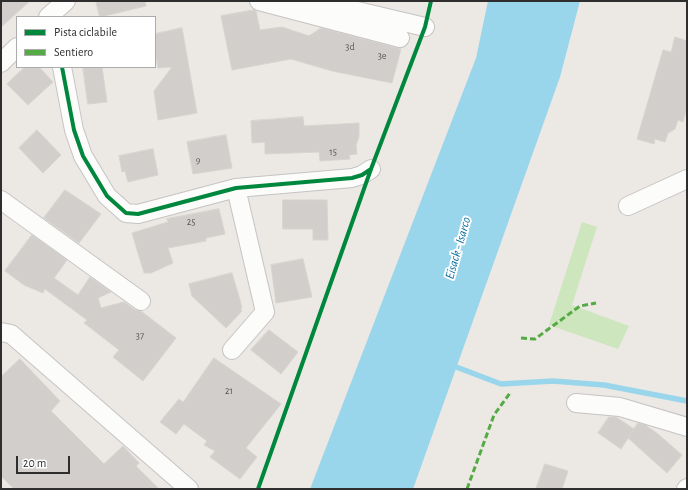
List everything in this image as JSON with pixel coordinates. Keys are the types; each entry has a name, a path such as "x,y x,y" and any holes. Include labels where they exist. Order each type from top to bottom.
{"street":[{"path":"51,16 66,1"},
{"path":"259,1 400,38"},
{"path":"290,1 336,6 425,27"},
{"path":"1,62 16,48"},
{"path":"62,68 74,130 83,156 107,196 126,213 138,214 236,188 352,178 362,175 371,169"},
{"path":"628,206 687,178"},
{"path":"232,350 265,312 236,188"},
{"path":"1,200 141,301"},
{"path":"1,332 11,334 189,489"},
{"path":"576,403 620,407 687,427"}],"green space":[{"path":"582,222 597,227 572,305 629,326 618,349 549,325"}],"water":[{"name":"Eisack - Isarco","path":"488,1 580,1 560,77 413,489 310,489 476,58"}],"building":[{"path":"1,1 30,1 1,27"},
{"path":"96,1 145,1 146,6 100,16"},
{"path":"254,10 256,11 260,30 282,27 309,36 321,28 401,49 392,83 332,71 291,59 232,70 221,16"},
{"path":"182,28 197,113 158,120 154,91 172,67 158,68 156,57 156,34"},
{"path":"675,37 687,41 687,107 683,122 678,120 675,129 668,133 665,142 655,139 654,144 637,139 663,50 671,52"},
{"path":"24,68 40,68 53,82 28,105 7,84"},
{"path":"83,68 102,68 107,102 88,104"},
{"path":"303,117 304,126 359,123 359,137 356,145 357,154 349,155 350,159 320,161 319,152 265,154 265,142 252,143 251,121"},
{"path":"37,130 61,155 43,173 19,148"},
{"path":"226,135 232,168 193,174 187,142"},
{"path":"153,149 158,175 128,182 125,171 122,172 119,156"},
{"path":"65,190 101,214 79,243 44,218"},
{"path":"283,200 327,200 328,240 313,240 313,229 283,229"},
{"path":"219,209 225,234 206,238 206,241 168,248 173,263 151,273 144,273 132,233 168,222 167,219"},
{"path":"32,235 67,260 54,278 78,295 90,277 111,292 98,298 101,308 124,302 135,310 141,311 176,338 143,381 113,357 119,350 84,323 87,320 45,289 43,293 24,285 5,271"},
{"path":"303,259 312,297 276,303 271,265"},
{"path":"232,273 242,309 240,309 242,311 226,328 192,296 189,284"},
{"path":"269,330 298,352 281,374 251,350"},
{"path":"214,358 281,404 246,448 257,457 240,479 210,457 215,451 204,445 207,441 184,424 176,434 160,422 179,399 183,402"},
{"path":"20,359 60,401 51,411 104,464 123,446 139,463 136,466 159,489 14,489 1,476 1,377"},
{"path":"609,417 616,417 634,429 621,449 598,433"},
{"path":"638,423 645,425 658,434 682,455 667,473 628,438"},
{"path":"545,464 568,471 562,489 536,489"}],"waterway":[{"path":"451,365 501,384 553,381 604,385 687,401"}],"marked path":[{"path":"521,338 535,339 580,306 596,303"},
{"path":"467,489 494,415 510,393"}],"cycle path":[{"path":"258,489 371,169 425,27 431,1"},
{"path":"62,68 74,130 83,156 107,196 126,213 138,214 236,188 352,178 362,175 371,169"}]}
